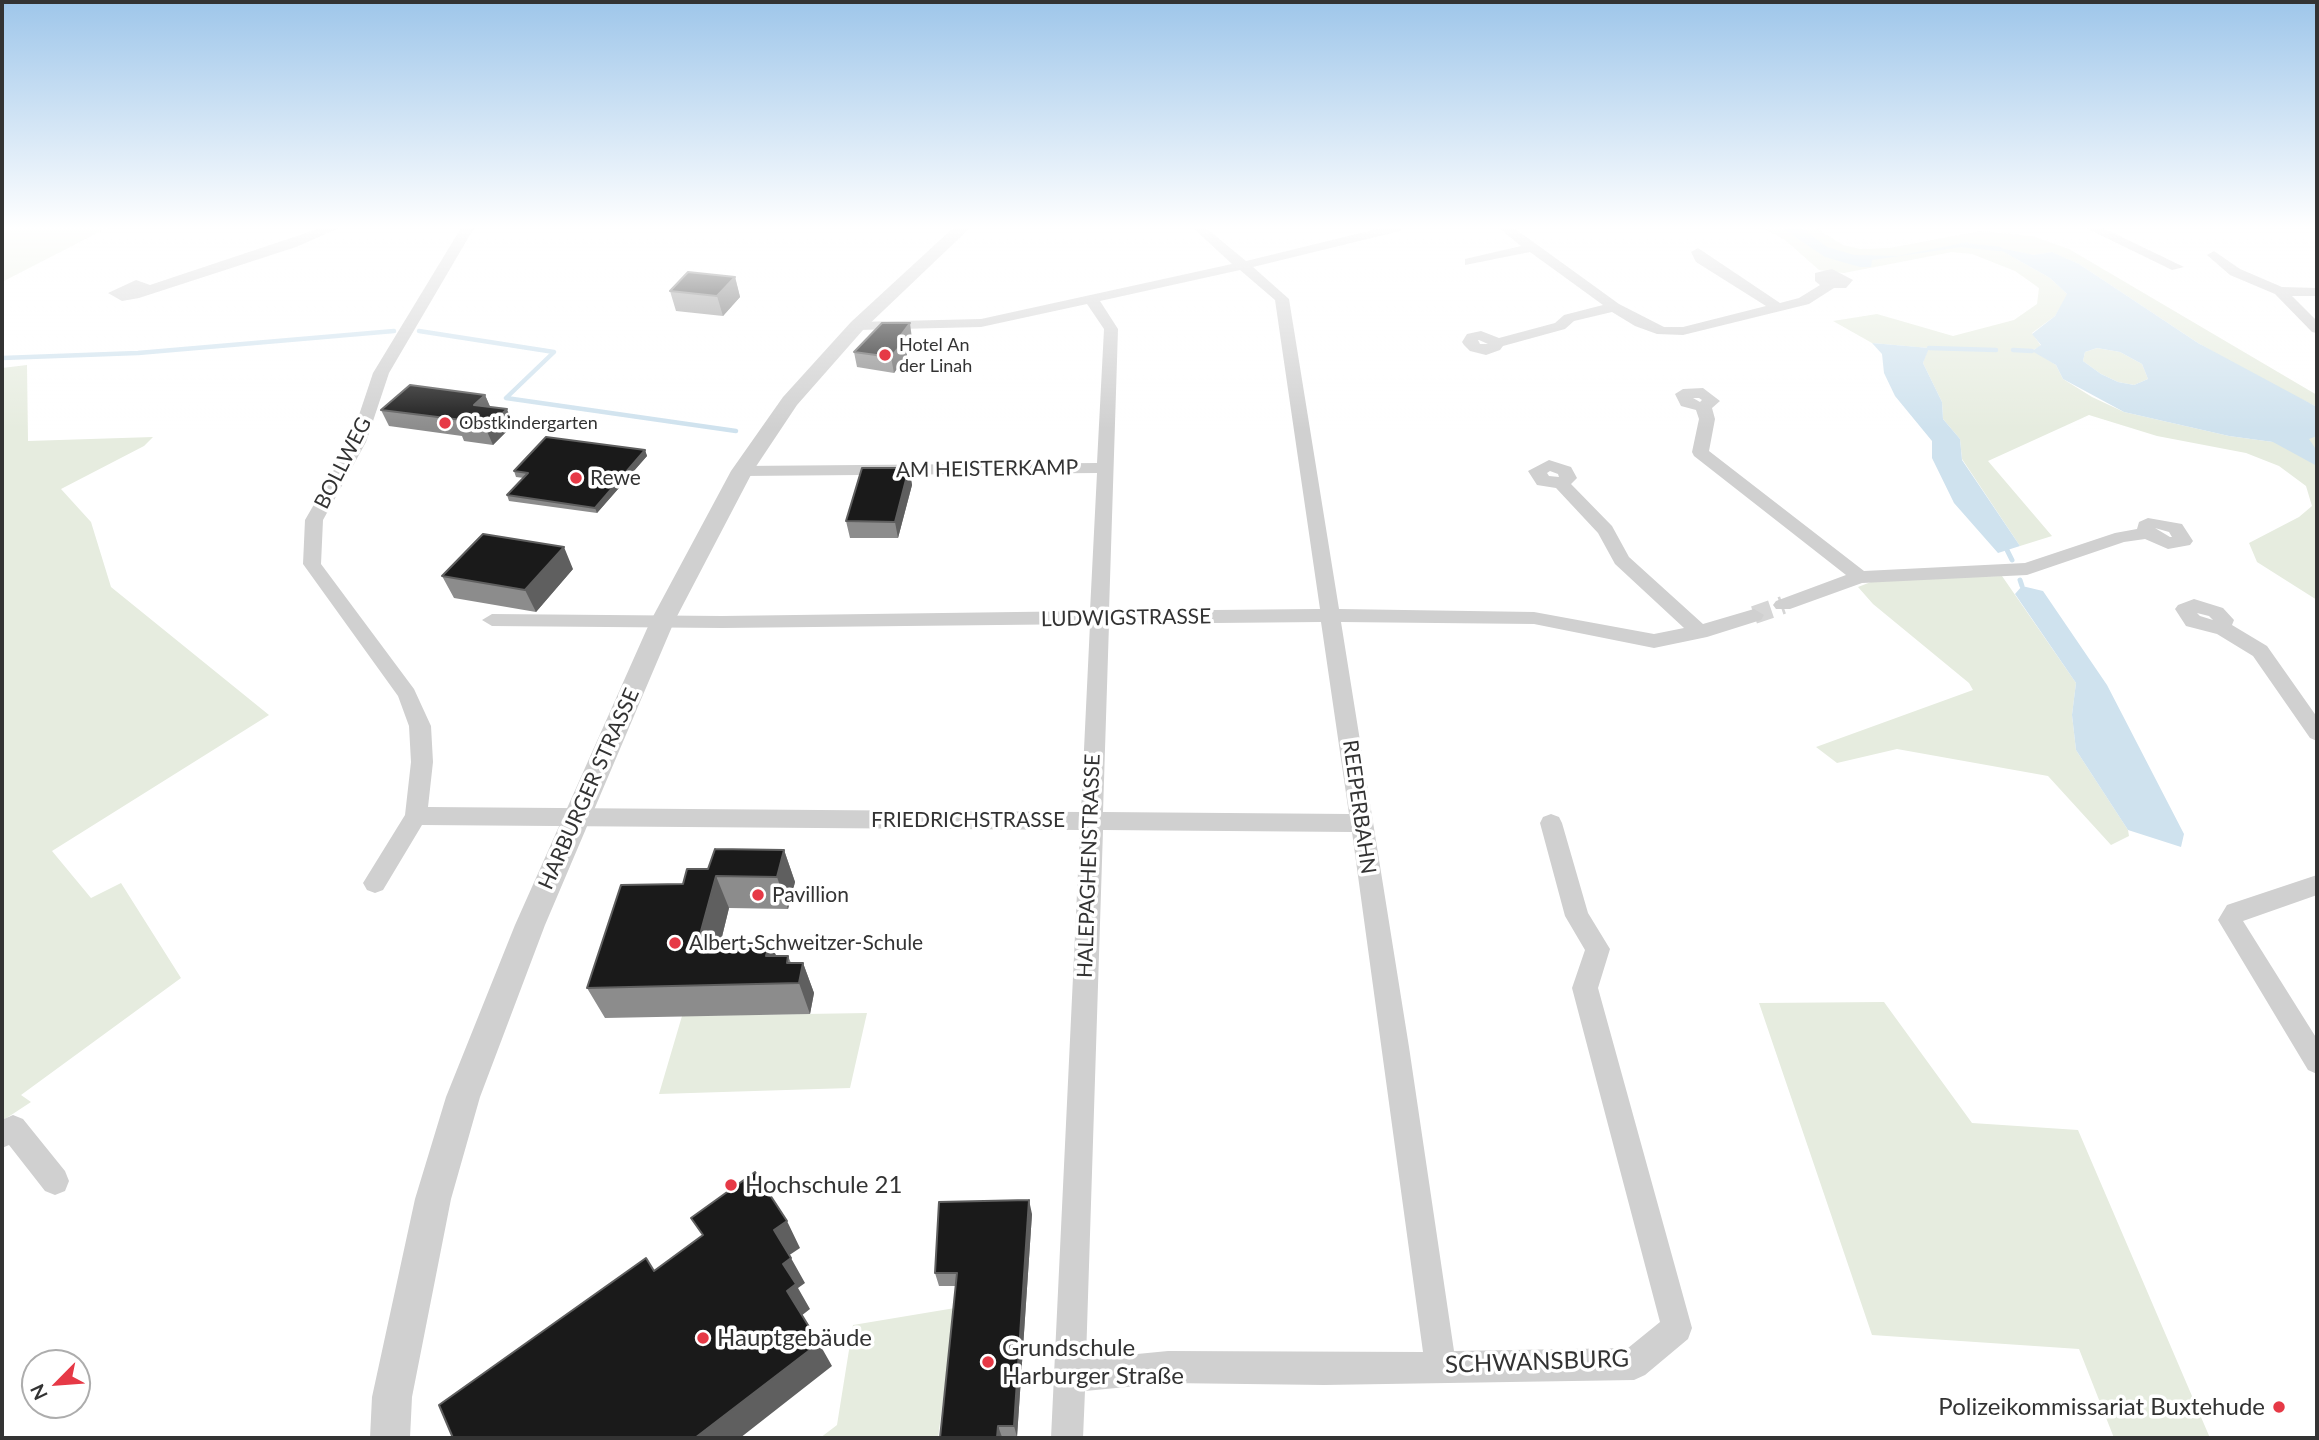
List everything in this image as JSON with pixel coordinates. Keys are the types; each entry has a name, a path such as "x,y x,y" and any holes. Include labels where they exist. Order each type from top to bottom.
{"street":[{"name":"BOLLWEG","path":"375,883 416,816 422,762 420,726 407,694 312,565 314,520 358,442 381,373 427,295"},
{"name":"HARBURGER STRASSE","path":"390,1438 392,1397 433,1199 463,1097 576,817 662,622 742,471 790,401 857,326 890,295"},
{"path":"857,326 981,323 1113,295"},
{"name":"REEPERBAHN","path":"1278,295 1282,299 1331,615 1360,823 1396,1047 1440,1365"},
{"path":"1599,295 1640,323 1662,331 1683,331 1804,301 1814,295"},
{"path":"1758,295 1777,307"},
{"path":"2284,295 2317,329"},
{"name":"HALEPAGHENSTRASSE","path":"1067,1438 1111,329 1092,300"},
{"path":"1497,343 1560,326 1569,318 1614,306"},
{"path":"1703,407 1707,419 1700,452 1860,577"},
{"name":"AM HEISTERKAMP","path":"742,471 1106,468"},
{"path":"1561,483 1606,530 1622,560 1700,632"},
{"path":"1783,605 1860,577 2027,569 2121,537 2147,533"},
{"name":"LUDWIGSTRASSE","path":"492,620 662,622 1331,615 1534,618 1654,641 1700,632 1754,615"},
{"path":"2221,627 2260,651 2317,733"},
{"path":"416,816 576,817"},
{"name":"FRIEDRICHSTRASSE","path":"576,817 1360,823"},
{"name":"SCHWANSBURG","path":"1068,1377 1168,1367 1324,1369 1440,1365 1634,1364 1676,1328 1585,988 1598,949 1577,916 1551,823"},
{"path":"2317,885 2236,912 2230,920 2317,1062"},
{"path":"2,1135 13,1128 55,1181"}],"shaded area":[{"path":"2038,295 2068,295 2055,316 2032,333 2041,346 2033,350 2056,365 2063,379 2092,397 2124,412 2229,436 2273,442 2317,436 2317,600 2257,562 2249,543 2299,517 2312,506 2306,486 2279,466 2246,453 2157,436 2089,415 1988,461 2052,536 2020,546 1962,459 1960,439 1943,419 1942,402 1923,363 1928,348 1872,343 1833,321 1877,314 1953,336 2014,320 2037,304"},
{"path":"2126,295 2147,295 2317,395 2317,407 2261,379 2198,343"},
{"path":"2097,348 2120,352 2142,364 2148,379 2134,385 2118,382 2101,374 2083,361 2085,352"},
{"path":"27,365 28,441 153,437 144,446 61,489 91,522 111,587 269,715 52,851 91,898 121,883 181,978 21,1095 31,1102 2,1121 2,368"},
{"path":"2002,576 2076,683 2072,715 2076,750 2128,830 2129,836 2111,845 2048,776 1897,749 1837,763 1816,747 1973,690 1969,683 1873,604 1858,587 1876,580"},
{"path":"1884,1002 1972,1123 2078,1130 2210,1438 2114,1438 2079,1349 1872,1335 1759,1003"},
{"path":"867,1013 850,1088 659,1094 682,1016"},
{"path":"955,1308 938,1438 820,1438 837,1425 853,1325"}],"water":[{"path":"2066,295 2126,295 2198,343 2317,407 2317,436 2309,439 2317,451 2317,466 2273,442 2229,436 2124,412 2063,379 2056,365 2032,351 2041,345 2032,334 2055,316","holes":["2097,348 2120,352 2142,364 2148,379 2134,385 2118,382 2083,361 2085,352"]},
{"path":"1872,343 1929,348 1923,363 1942,402 1943,419 1960,439 1962,460 2020,546 1998,553 1954,503 1932,458 1932,441 1895,396 1884,373 1882,354"},
{"path":"2022,586 2043,591 2107,685 2184,834 2181,847 2128,830 2076,750 2072,715 2076,683 2015,594"}],"building":[{"path":"882,323 910,323 898,339 905,340 891,357 854,352"},
{"path":"410,385 485,395 474,405 507,409 486,429 457,425 462,420 381,410"},
{"name":"Rewe","path":"546,437 645,450 595,508 507,495 528,473 514,471"},
{"path":"862,468 909,468 895,522 846,521"},
{"path":"483,534 564,547 525,590 442,576"},
{"path":"715,849 784,850 777,877 716,876 698,942 770,940 766,956 788,956 787,963 803,963 799,983 587,988 621,885 683,884 687,869 708,869"},
{"name":"Hauptgebäude","path":"755,1172 787,1221 774,1230 791,1258 783,1264 796,1284 787,1291 819,1343 695,1438 453,1438 439,1405 646,1258 654,1271 703,1235 691,1218"},
{"name":"Grundschule Harburger Straße","path":"1029,1200 1014,1426 998,1426 997,1438 940,1438 957,1273 935,1273 939,1202"}],"waterway":[{"path":"2,358 138,353 394,331"},
{"path":"419,331 554,352 506,398 736,431"},
{"path":"1929,348 1996,350"},
{"path":"2013,350 2032,351"},
{"path":"2007,550 2012,560"},
{"path":"2020,580 2022,586"}],"tunnel":[{"path":"1754,615 1783,605"}],"place":[{"name":"Hotel An der Linah","path":"885,355"},
{"name":"Obstkindergarten","path":"445,423"},
{"name":"Rewe","path":"576,478"},
{"name":"Pavillion","path":"758,895"},
{"name":"Albert-Schweitzer-Schule","path":"675,943"},
{"name":"Hochschule 21","path":"731,1185"},
{"name":"Hauptgebäude","path":"703,1338"},
{"name":"Grundschule Harburger Straße","path":"988,1362"},
{"name":"Polizeikommissariat Buxtehude","path":"2279,1407"}]}
